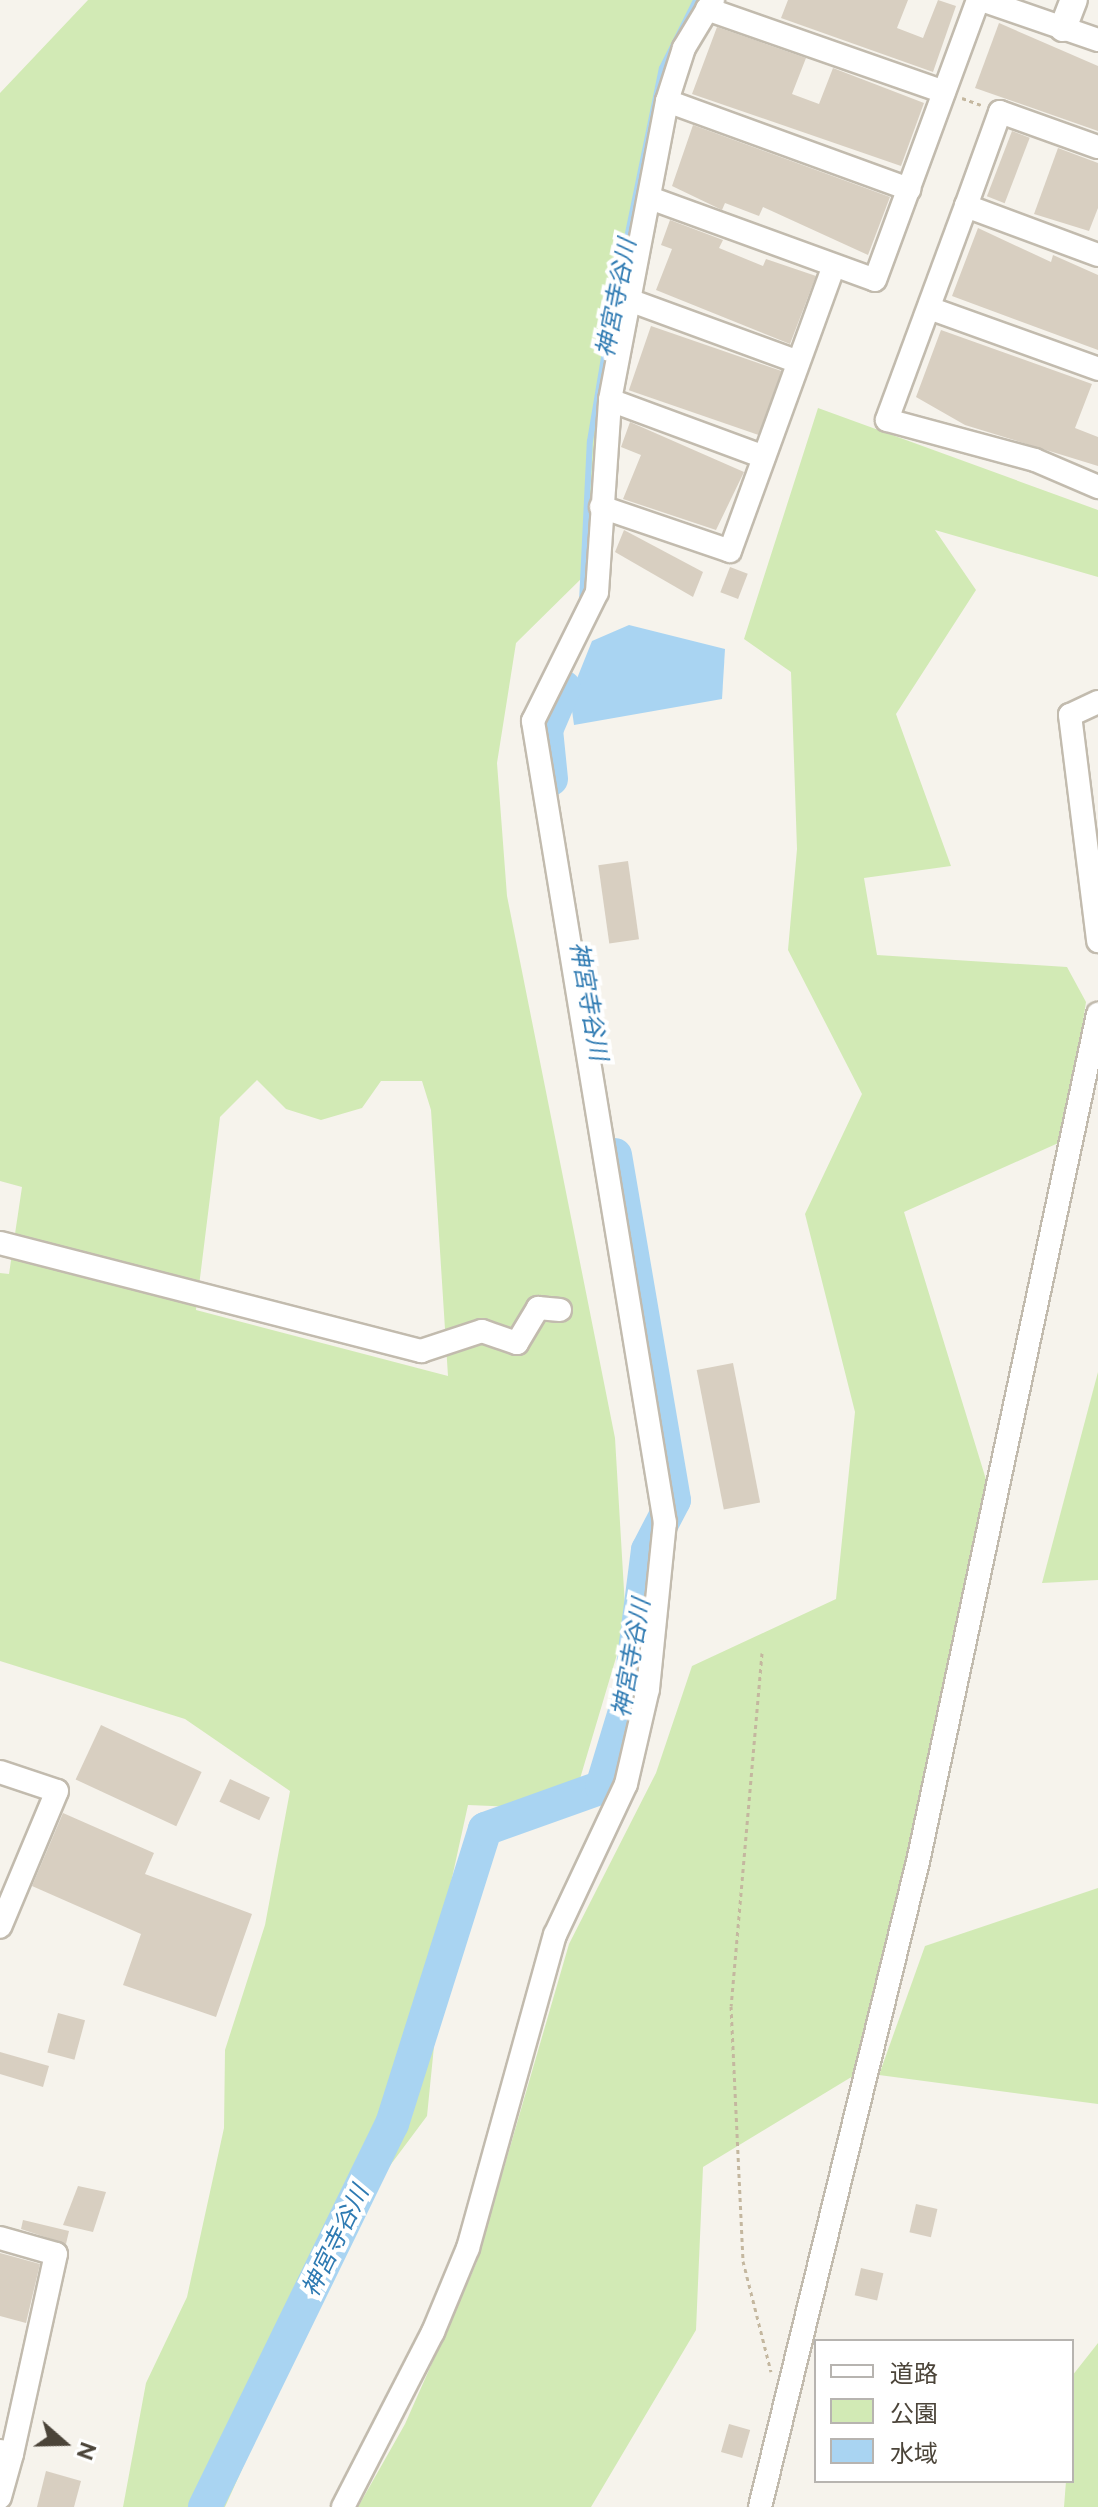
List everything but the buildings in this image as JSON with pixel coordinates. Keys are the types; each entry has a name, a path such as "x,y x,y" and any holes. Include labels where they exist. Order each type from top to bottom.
{"street":[{"path":"650,198 875,280 980,0 1098,40"},
{"path":"1063,28 1074,0"},
{"path":"343,2507 433,2332 468,2248 555,1935 626,1784 648,1689 666,1554 533,746 543,694 592,614 610,400 667,101 710,4 944,92"},
{"path":"667,101 909,189"},
{"path":"1098,147 1000,112 887,420 1035,460 1098,487"},
{"path":"966,206 1098,255"},
{"path":"601,507 730,551 834,266"},
{"path":"629,300 798,362"},
{"path":"929,308 1098,369"},
{"path":"610,400 764,457"},
{"path":"1098,702 1070,715 1088,816 1098,941"},
{"path":"760,2507 919,1857 1098,1014"},
{"path":"0,1243 421,1351 482,1331 517,1343 538,1308 560,1310"},
{"path":"0,1772 57,1791 0,1927"},
{"path":"0,2238 56,2254 6,2453 0,2497"}],"path":[{"path":"944,92 1000,112"},
{"path":"762,1653 731,2006 743,2261 772,2377"}],"green space":[{"path":"88,0 704,0 671,56 608,349 588,572 516,643 497,763 507,896 615,1438 626,1624 571,1809 468,1805 450,1887 427,2116 362,2203 225,2507 123,2507 146,2383 187,2297 224,2128 225,2050 265,1925 290,1791 185,1719 0,1661 0,1273 9,1274 22,1187 0,1181 0,93","holes":["257,1080 286,1109 321,1120 362,1108 381,1081 422,1081 431,1110 448,1376 196,1310 220,1117"]},
{"path":"818,408 1098,510 1098,577 935,530 976,590 896,714 951,866 864,878 877,955 1067,967 1086,1002 1065,1140 904,1212 988,1486 955,1715 887,1934 858,2073 703,2167 696,2330 591,2507 358,2507 405,2424 476,2264 569,1944 656,1773 692,1666 836,1599 855,1412 805,1214 862,1094 788,950 797,849 791,672 744,639"},
{"path":"1098,1372 1098,1580 1042,1583"},
{"path":"1098,1888 1098,2104 879,2075 925,1946"},
{"path":"1098,2343 1098,2507 1064,2507 1066,2483 1074,2483 1074,2373"}],"water":[{"path":"629,625 725,649 722,699 574,725 570,696 592,641"}],"waterway":[{"name":"神宮寺谷川","path":"582,602 590,441 611,316 662,68 696,0"},
{"path":"551,779 546,730 564,688"},
{"name":"神宮寺谷川","path":"205,2507 392,2124 485,1829 602,1787 629,1698 648,1550 674,1500 615,1155"}]}
